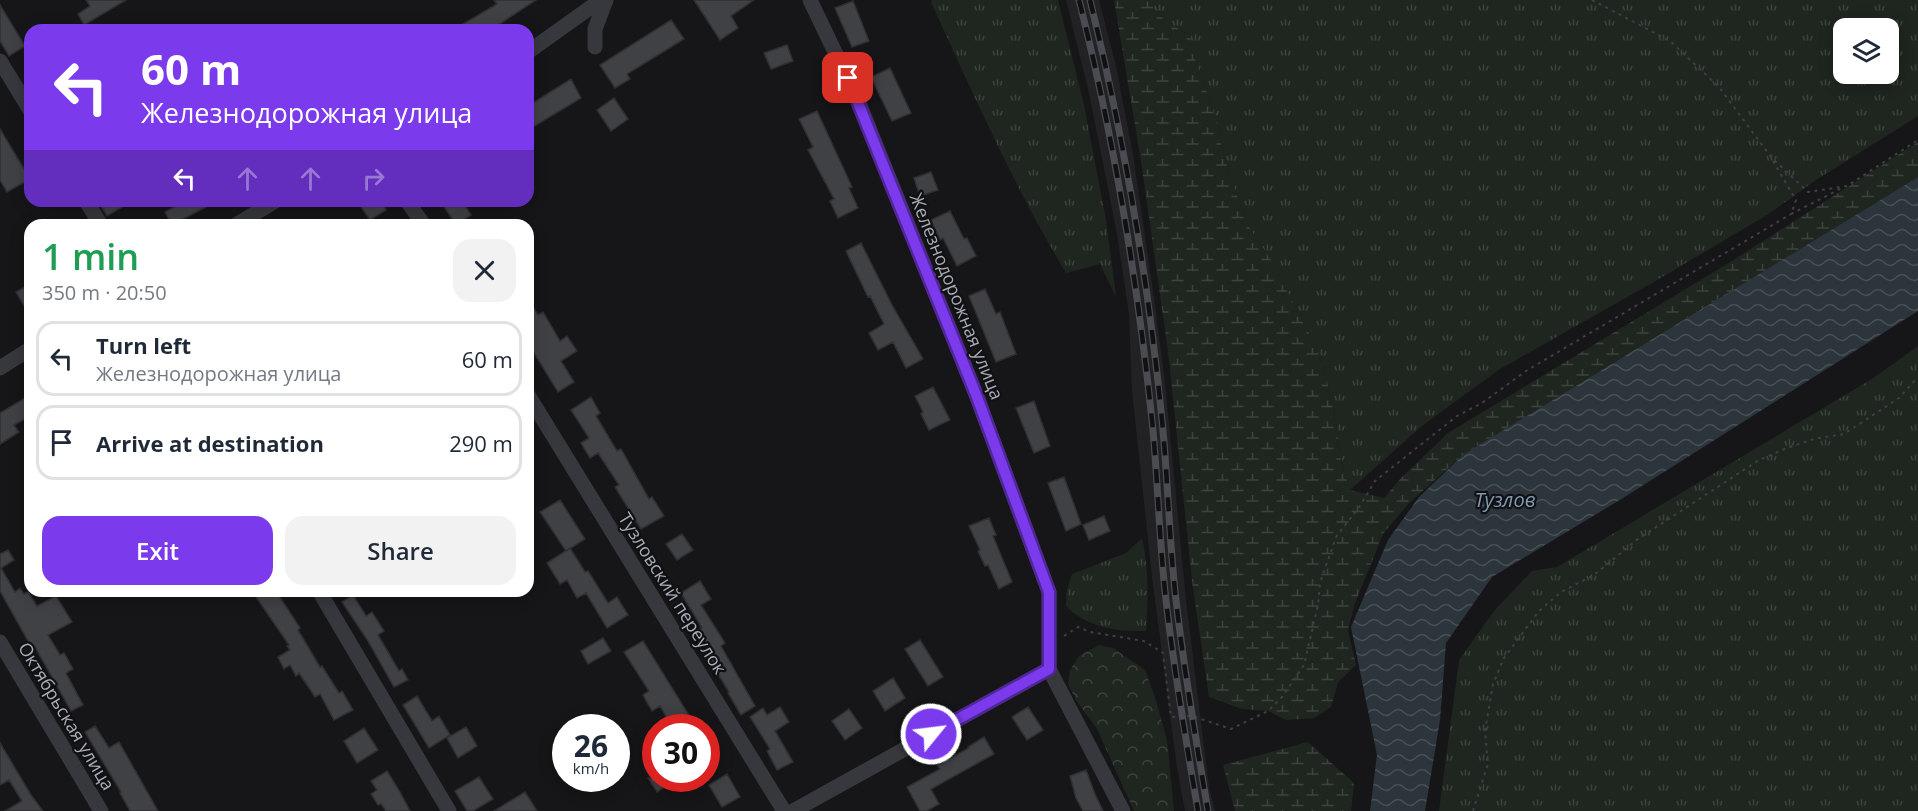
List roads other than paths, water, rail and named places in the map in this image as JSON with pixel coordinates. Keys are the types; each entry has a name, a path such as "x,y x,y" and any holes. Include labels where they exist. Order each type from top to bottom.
{"street":[{"path":"534,48 601,0"},
{"path":"595,47 595,29 606,0"},
{"name":"Железнодорожная улица","path":"810,0 857,98 981,407 1049,592 1049,669 1123,811"},
{"path":"0,61 24,100"},
{"path":"246,219 265,207"},
{"path":"0,368 24,354"},
{"name":"Тузловский переулок","path":"534,405 784,811"},
{"path":"323,597 449,811"},
{"name":"Октябрьская улица","path":"0,642 101,811"},
{"path":"793,811 1049,669"}],"water":[{"name":"Тузлов","path":"1918,177 1918,311 1623,498 1492,577 1446,643 1440,720 1425,811 1370,811 1377,755 1351,627 1388,540 1419,497 1464,454"}],"railway":[{"path":"1079,0 1114,156 1132,261 1152,420 1169,627 1198,811"},
{"path":"1090,0 1114,104 1134,208 1150,314 1162,420 1179,627 1208,811"}]}
